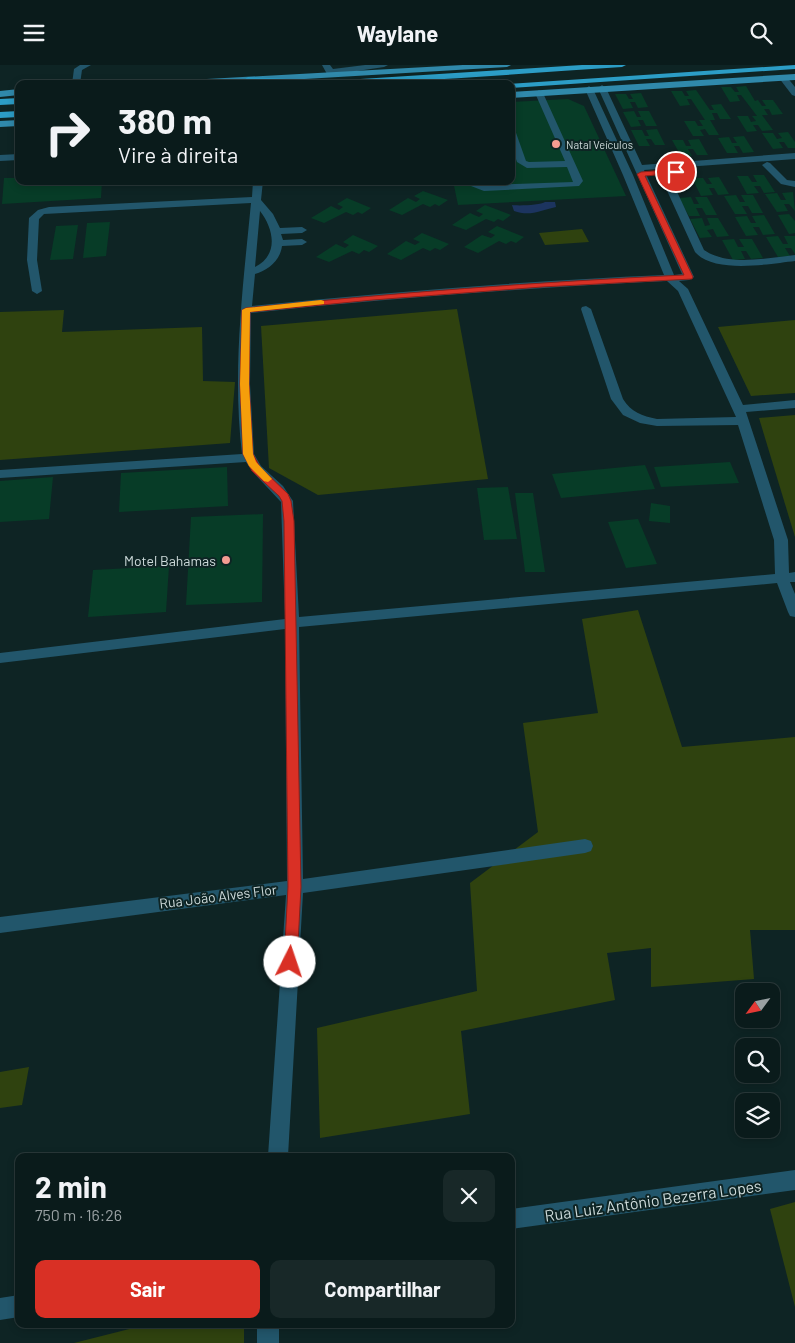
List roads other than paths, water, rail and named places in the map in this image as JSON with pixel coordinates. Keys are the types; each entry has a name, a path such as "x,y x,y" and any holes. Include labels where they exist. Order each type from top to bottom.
{"highway":[{"path":"376,80 622,65"},
{"path":"515,85 795,67"},
{"path":"710,72 783,78"},
{"path":"0,101 15,101"},
{"path":"0,115 15,114"}],"main road":[{"path":"248,80 507,65"},
{"path":"515,95 795,77"},
{"path":"0,94 15,93"},
{"path":"0,124 15,123"}],"street":[{"path":"77,80 78,69 87,65"},
{"path":"328,68 384,65"},
{"path":"783,78 795,93"},
{"path":"602,88 689,277"},
{"path":"589,89 627,172 670,278 683,289 741,415 781,540 795,612"},
{"path":"476,185 484,188 576,184 578,181 539,93"},
{"path":"515,142 522,162 527,165 570,164"},
{"path":"627,172 795,156"},
{"path":"0,158 15,157"},
{"path":"640,171 657,173 795,162"},
{"path":"767,165 784,181 795,184"},
{"path":"657,173 668,183 700,252 705,257 719,261 795,258"},
{"path":"258,185 246,310 244,384 249,458 262,475 278,489 286,501 289,521 292,623 295,887 278,1153"},
{"path":"248,273 266,266 273,258 278,243 273,219 256,200"},
{"path":"37,291 32,260 34,219 41,212 146,204 256,200"},
{"path":"277,231 302,230"},
{"path":"278,243 302,242"},
{"path":"246,310 541,284 689,277"},
{"path":"683,289 689,277"},
{"path":"586,309 617,399 631,415 644,421 662,423 724,419 795,405"},
{"path":"0,474 249,458"},
{"path":"0,658 292,623 788,577"},
{"name":"Rua João Alves Flor","path":"0,925 295,887 585,846"},
{"name":"Rua Luiz Antônio Bezerra Lopes","path":"515,1218 795,1180"},
{"path":"0,1309 15,1307"},
{"path":"268,1328 268,1343"}],"water":[{"path":"555,202 556,207 520,213 514,211 512,205 530,205"}],"place":[{"name":"Natal Veículos","path":"556,144"},
{"name":"Motel Bahamas","path":"226,560"}]}
